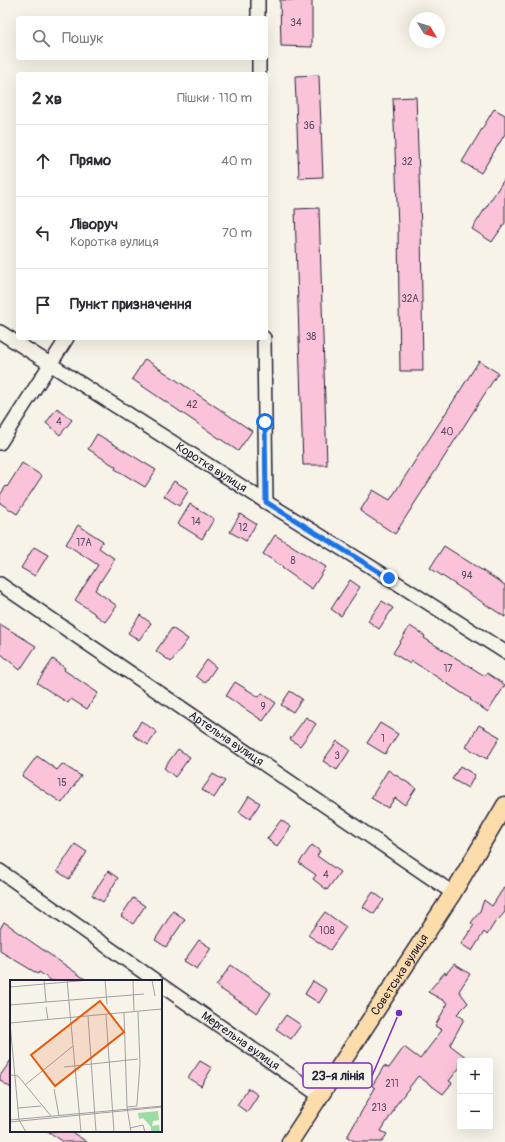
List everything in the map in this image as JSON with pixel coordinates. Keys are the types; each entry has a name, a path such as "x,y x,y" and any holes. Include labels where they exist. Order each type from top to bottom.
{"main road":[{"name":"Совєтська вулиця","path":"290,1142 453,893 505,805"}],"street":[{"path":"258,0 258,16"},
{"path":"259,60 259,72"},
{"name":"Коротка вулиця","path":"0,332 266,502 505,652"},
{"path":"0,443 66,340"},
{"path":"264,340 266,502"},
{"name":"Артельна вулиця","path":"0,584 453,893"},
{"path":"0,871 155,980"},
{"name":"Мергельна вулиця","path":"162,986 320,1096"}],"building":[{"path":"280,0 312,0 312,47 281,46"},
{"path":"319,75 323,177 299,178 295,76"},
{"path":"416,97 421,227 423,371 400,371 398,228 393,98"},
{"path":"494,109 505,115 505,134 481,173 462,162"},
{"path":"505,178 505,223 492,242 472,229"},
{"path":"319,208 327,465 303,465 295,209"},
{"path":"145,359 252,431 238,451 132,379"},
{"path":"479,361 498,373 395,534 360,511 373,490 390,500"},
{"path":"57,408 72,420 60,435 46,423"},
{"path":"97,434 156,470 145,487 115,469 116,467 88,449"},
{"path":"22,463 42,476 17,514 0,503 0,495 6,486 7,487"},
{"path":"174,481 189,490 179,506 164,496"},
{"path":"190,504 214,519 202,539 178,524"},
{"path":"240,514 256,524 246,541 230,532"},
{"path":"78,525 103,541 99,548 115,559 95,590 117,606 105,622 75,600 98,565 66,544"},
{"path":"275,535 326,567 312,589 263,554"},
{"path":"444,546 505,585 505,617 430,568"},
{"path":"34,547 48,555 35,576 21,568"},
{"path":"350,580 360,587 341,616 331,609"},
{"path":"382,601 393,608 379,629 368,621"},
{"path":"140,615 151,623 139,640 128,633"},
{"path":"0,624 36,646 20,670 0,653"},
{"path":"410,626 425,636 424,638 485,676 487,673 505,685 488,712 470,700 471,699 412,661 410,664 393,653"},
{"path":"172,628 188,639 171,662 156,651"},
{"path":"53,659 65,668 64,670 98,693 87,709 71,699 68,703 37,683"},
{"path":"207,660 216,667 205,683 196,676"},
{"path":"235,682 259,697 262,693 276,703 263,721 226,696"},
{"path":"290,691 302,699 293,712 281,705"},
{"path":"306,717 316,724 300,746 290,739"},
{"path":"141,721 157,732 148,745 133,735"},
{"path":"380,723 398,734 385,754 367,743"},
{"path":"479,725 500,737 487,759 466,747"},
{"path":"337,741 350,750 337,770 323,761"},
{"path":"178,749 190,757 175,777 164,768"},
{"path":"37,756 57,770 62,764 81,776 62,803 22,776"},
{"path":"460,766 475,775 468,788 452,779"},
{"path":"388,770 416,788 405,805 395,798 388,808 371,798"},
{"path":"213,774 225,781 214,798 202,790"},
{"path":"249,796 260,803 250,819 239,812"},
{"path":"281,820 291,827 277,846 267,839"},
{"path":"75,844 87,852 69,879 57,871"},
{"path":"312,845 320,851 317,856 340,872 327,890 313,879 316,875 299,863"},
{"path":"108,871 118,878 103,902 92,895"},
{"path":"505,886 505,912 498,920 497,919 487,935 484,932 472,951 461,944 474,925 471,923 480,911 484,900 492,906"},
{"path":"373,892 384,900 374,914 363,907"},
{"path":"133,898 145,906 133,924 121,916"},
{"path":"173,911 185,919 166,947 155,940"},
{"path":"325,912 346,927 330,950 308,935"},
{"path":"4,922 87,980 51,980 39,972 38,974 0,951 0,929"},
{"path":"199,940 211,948 197,969 184,961"},
{"path":"454,964 470,974 459,991 468,1003 457,1014 464,1019 450,1045 467,1058 457,1058 457,1071 449,1081 452,1083 443,1094 418,1076 393,1109 394,1110 381,1131 387,1134 382,1142 357,1142 347,1137 375,1088 372,1086 384,1066 389,1068 404,1047 420,1059 442,1030 435,1026 448,1003 428,992 445,972 446,974"},
{"path":"231,965 271,993 257,1013 216,986"},
{"path":"313,981 327,990 319,1003 305,994"},
{"path":"286,1015 301,1025 291,1039 276,1029"},
{"path":"10,1061 10,1087 0,1080 0,1076"},
{"path":"200,1061 212,1068 201,1086 188,1078"},
{"path":"248,1088 258,1095 247,1112 237,1105"},
{"path":"49,1132 72,1132 87,1142 64,1142"}],"place":[{"name":"23-я лінія","path":"399,1013"}],"route":[{"path":"265,422 266,502 389,578"}]}
